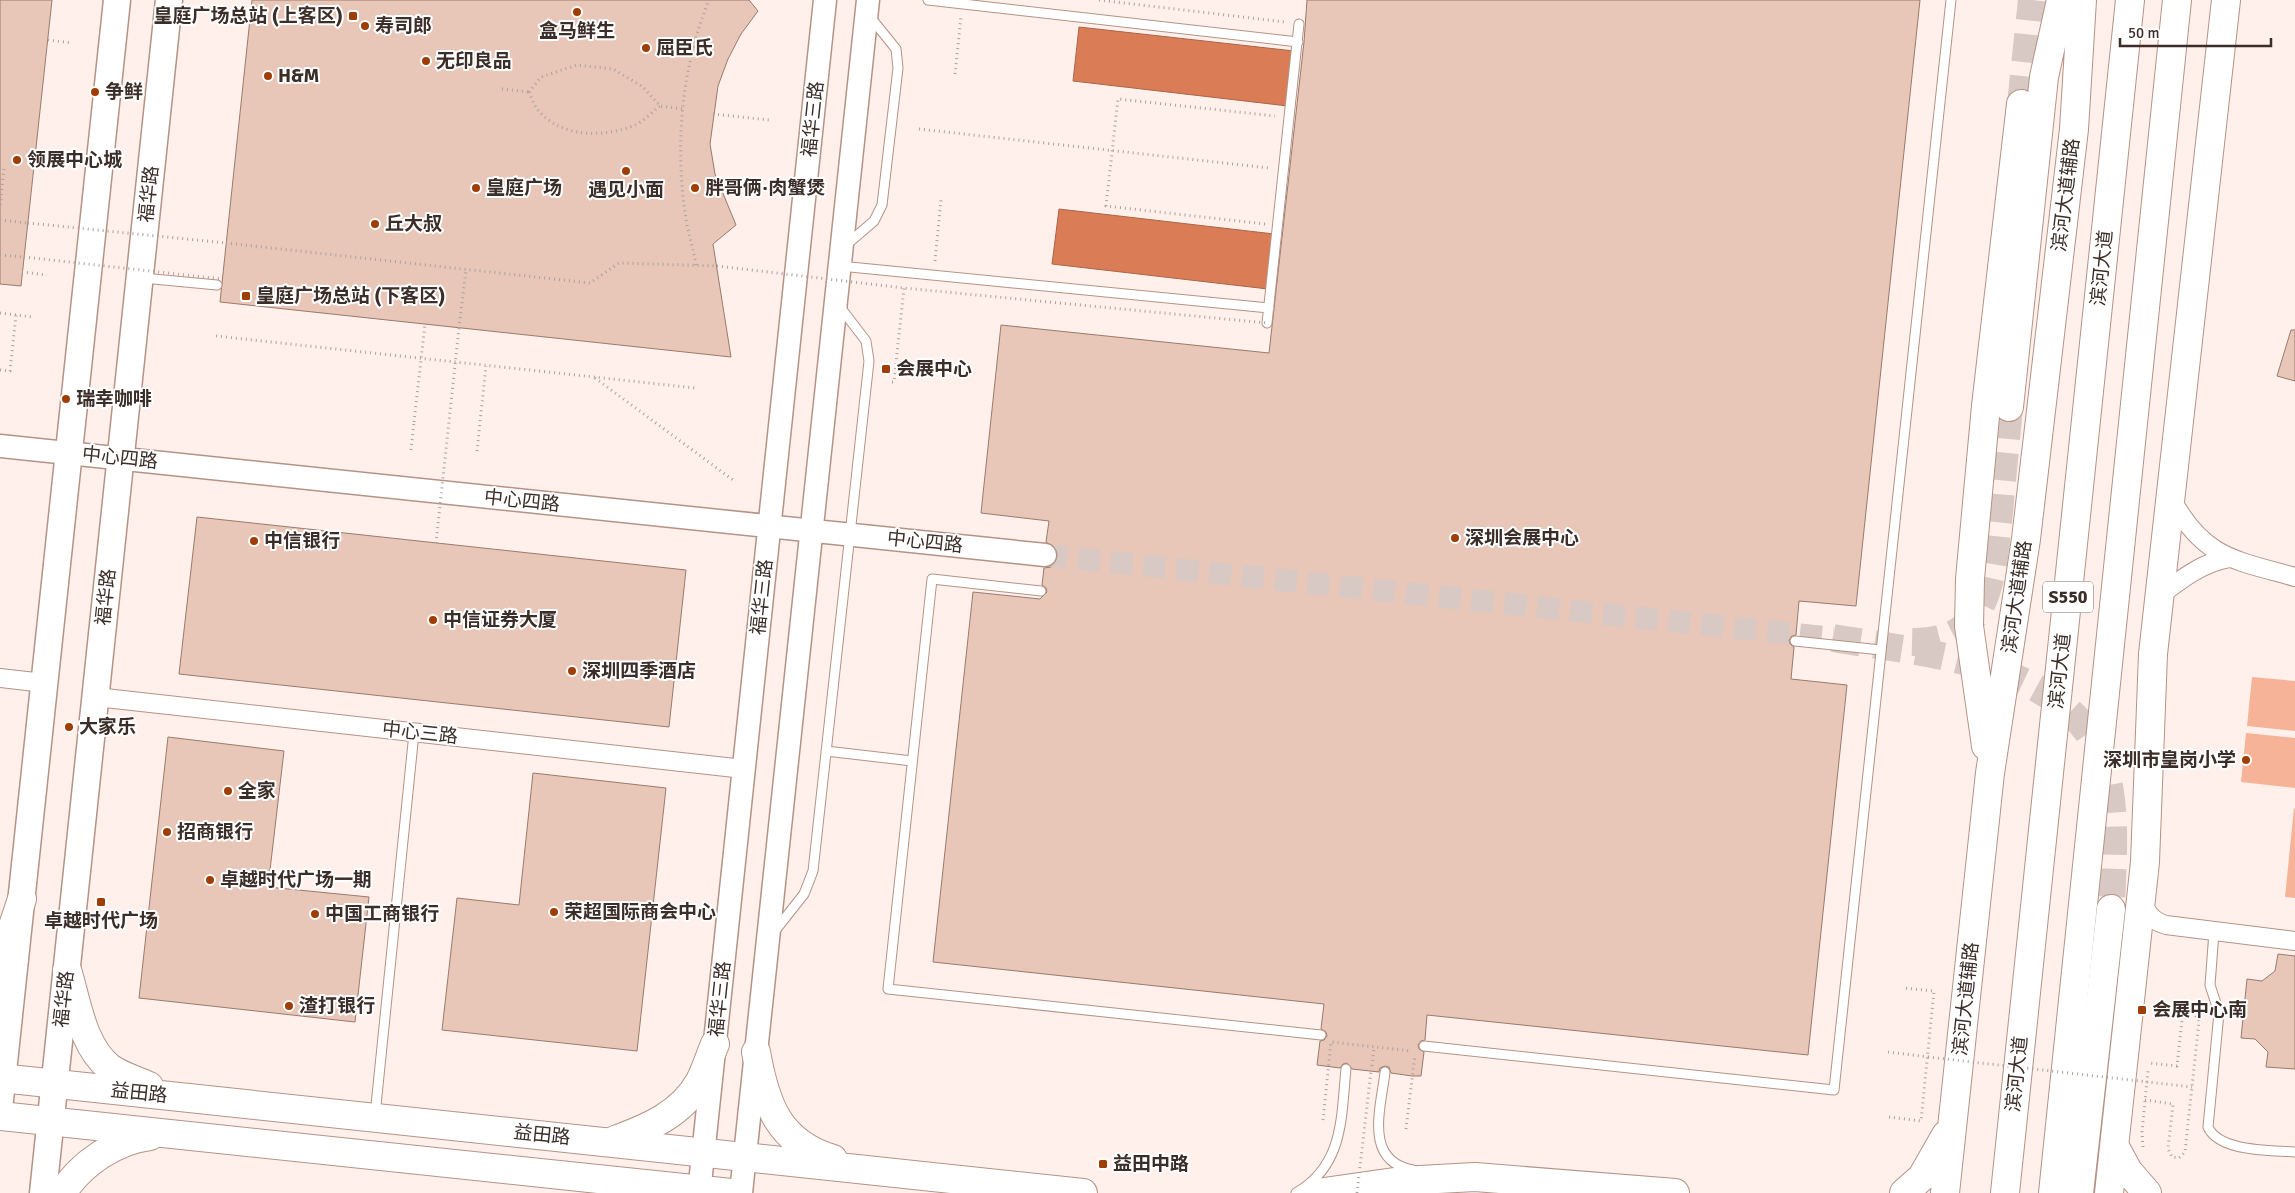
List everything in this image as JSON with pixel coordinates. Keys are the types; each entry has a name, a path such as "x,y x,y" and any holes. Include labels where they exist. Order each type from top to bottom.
{"main road":[{"path":"1,1085 117,0"},
{"name":"福华路","path":"43,1193 169,0"},
{"path":"2009,407 2044,77 2061,0"},
{"name":"滨河大道辅路","path":"1945,1193 1990,773 2026,539 2074,129 2082,0"},
{"name":"滨河大道","path":"2005,1193 2130,0"},
{"name":"S550","path":"2053,1193 2177,0"},
{"path":"2109,1193 2145,862 2153,654 2226,0"},
{"path":"1990,773 1969,626 1970,579 1986,406 2021,104"},
{"path":"0,965 22,899"},
{"path":"2079,1193 2111,909"},
{"path":"67,970 85,1030 99,1055 118,1072 173,1096"},
{"path":"608,1142 647,1128 671,1114 681,1105 700,1081 715,1044"},
{"path":"756,1052 762,1086 771,1109 782,1127 801,1145 829,1158 865,1169"},
{"name":"益田路","path":"1,1085 55,1084 1084,1193"},
{"name":"益田路","path":"0,1116 730,1193"},
{"path":"1904,1193 1913,1187 1929,1167 1953,1120"},
{"path":"62,1193 70,1181 86,1165 104,1152 146,1136 169,1134"},
{"path":"2115,1147 2128,1171 2147,1193"},
{"path":"580,1177 616,1193"},
{"path":"1317,1193 1400,1181 1475,1177 1675,1193"}],"street":[{"name":"福华三路","path":"699,1191 826,0"},
{"path":"741,1193 867,4"},
{"name":"中心四路","path":"0,446 1045,555"},
{"path":"2170,497 2185,522 2196,535 2212,548 2229,558 2295,577"},
{"path":"2159,596 2203,567 2229,558"},
{"path":"0,678 44,683"},
{"name":"中心三路","path":"96,697 744,769"},
{"path":"2142,894 2144,908 2152,918 2163,924 2295,941"},
{"path":"2136,953 2147,936 2165,927 2176,927"}],"lane":[{"path":"928,0 1298,42"},
{"path":"1424,1046 1834,1090 1951,0"},
{"path":"867,4 874,24 896,49 898,68 882,206 874,220 849,241 840,261 1269,308"},
{"path":"1267,323 1299,24"},
{"path":"140,277 220,282"},
{"path":"767,951 775,931 804,894 811,880 850,534 868,351 861,333 841,309 837,294"},
{"path":"1041,591 932,579 888,989 1321,1035"},
{"path":"1795,641 1881,650"},
{"path":"375,1118 414,733"},
{"path":"826,751 912,761"},
{"path":"2214,932 2210,985 2219,1013 2208,1127 2215,1137 2231,1145 2295,1152"},
{"path":"1296,1193 1320,1174 1336,1148 1346,1068"},
{"path":"1384,1072 1378,1129 1380,1145 1388,1158 1401,1167 1410,1170 1475,1177"}],"path":[{"path":"696,265 685,212 680,152 683,109 692,55 709,0"},
{"path":"1099,0 1299,24"},
{"path":"955,74 961,20"},
{"path":"48,40 72,43"},
{"path":"529,92 541,77 577,65 613,69 643,87 660,106 683,109"},
{"path":"502,89 529,92"},
{"path":"529,92 537,110 553,122 574,131 604,134 637,124 660,106"},
{"path":"1260,223 1106,206 1118,99 1271,116"},
{"path":"713,114 770,120"},
{"path":"919,129 1266,168"},
{"path":"0,168 4,168 0,207"},
{"path":"936,253 941,200"},
{"path":"0,220 590,283 619,263 717,266 904,288 1267,323"},
{"path":"0,255 220,282"},
{"path":"436,543 466,270"},
{"path":"22,272 47,274"},
{"path":"893,382 904,288"},
{"path":"0,313 33,317"},
{"path":"0,370 10,371 16,315"},
{"path":"411,450 425,324"},
{"path":"216,336 695,388"},
{"path":"477,451 486,366"},
{"path":"594,377 733,480"},
{"path":"1889,1117 1921,1121 1934,991 1904,988"},
{"path":"2146,1100 2173,1104 2168,1149 2172,1157 2178,1158 2185,1152 2200,1021 2195,1014 2188,1013 2182,1020 2177,1066 2149,1063"},
{"path":"1323,1120 1332,1042 1415,1052 1406,1129"},
{"path":"1358,1193 1374,1047"},
{"path":"1888,1052 2192,1087"}],"shaded area":[{"path":"1079,27 1294,51 1288,106 1073,81"},
{"path":"1059,209 1274,234 1268,289 1052,264"},
{"path":"2252,677 2295,681 2295,731 2247,726"},
{"path":"2246,733 2295,738 2295,788 2241,782"},
{"path":"2295,809 2295,898 2285,897"}],"building":[{"name":"领展中心城","path":"0,0 52,0 21,286 0,284"},
{"name":"皇庭广场","path":"252,0 749,0 758,11 741,34 728,59 718,86 710,144 715,174 736,225 713,244 731,357 220,302"},
{"name":"深圳会展中心","path":"1307,0 1920,0 1856,606 1799,601 1796,635 1792,636 1789,640 1790,644 1794,647 1791,679 1847,685 1808,1055 1427,1015 1425,1040 1421,1041 1418,1045 1419,1049 1424,1052 1421,1076 1412,1076 1391,1073 1389,1067 1385,1066 1380,1068 1379,1072 1352,1069 1347,1063 1343,1064 1340,1068 1317,1065 1320,1041 1324,1040 1327,1036 1326,1032 1321,1029 1324,1004 933,962 973,592 1040,599 1047,592 1046,588 1042,585 1044,568 1051,567 1058,557 1057,549 1046,542 1049,521 981,513 1001,325 1269,353 1304,42"},
{"path":"2291,330 2295,330 2295,381 2277,376"},
{"name":"中信证券大厦","path":"197,517 686,570 669,727 179,674"},
{"name":"卓越时代广场一期","path":"168,737 284,751 268,887 369,897 355,1022 139,998"},
{"name":"荣超国际商会中心","path":"533,773 666,788 637,1051 442,1030 457,898 519,905"},
{"path":"2278,954 2295,956 2295,1069 2266,1067 2268,1052 2255,1039 2241,1038 2247,979 2262,981 2275,971"}],"tunnel":[{"path":"2021,104 2032,0"},
{"path":"1912,642 1938,639 1958,631 1973,618 1983,601 1994,559 2009,407"},
{"path":"1045,555 1833,638"},
{"path":"1833,638 1911,650 1995,670 2033,686 2066,709 2092,738 2107,776 2113,826 2111,909"}],"place":[{"name":"盒马鲜生","path":"577,12"},
{"name":"皇庭广场总站 (上客区)","path":"353,16"},
{"name":"寿司郎","path":"365,26"},
{"name":"屈臣氏","path":"646,48"},
{"name":"无印良品","path":"426,61"},
{"name":"H&M","path":"268,76"},
{"name":"争鲜","path":"95,92"},
{"name":"领展中心城","path":"17,160"},
{"name":"遇见小面","path":"626,171"},
{"name":"皇庭广场","path":"476,188"},
{"name":"胖哥俩·肉蟹煲","path":"695,188"},
{"name":"丘大叔","path":"375,224"},
{"name":"皇庭广场总站 (下客区)","path":"246,296"},
{"name":"会展中心","path":"886,369"},
{"name":"瑞幸咖啡","path":"66,399"},
{"name":"深圳会展中心","path":"1455,538"},
{"name":"中信银行","path":"254,541"},
{"name":"中信证券大厦","path":"433,620"},
{"name":"深圳四季酒店","path":"572,671"},
{"name":"大家乐","path":"69,727"},
{"name":"深圳市皇岗小学","path":"2246,760"},
{"name":"全家","path":"228,791"},
{"name":"招商银行","path":"167,832"},
{"name":"卓越时代广场一期","path":"210,880"},
{"name":"卓越时代广场","path":"101,902"},
{"name":"荣超国际商会中心","path":"554,912"},
{"name":"中国工商银行","path":"315,914"},
{"name":"渣打银行","path":"289,1006"},
{"name":"会展中心南","path":"2142,1010"},
{"name":"益田中路","path":"1103,1164"}]}
